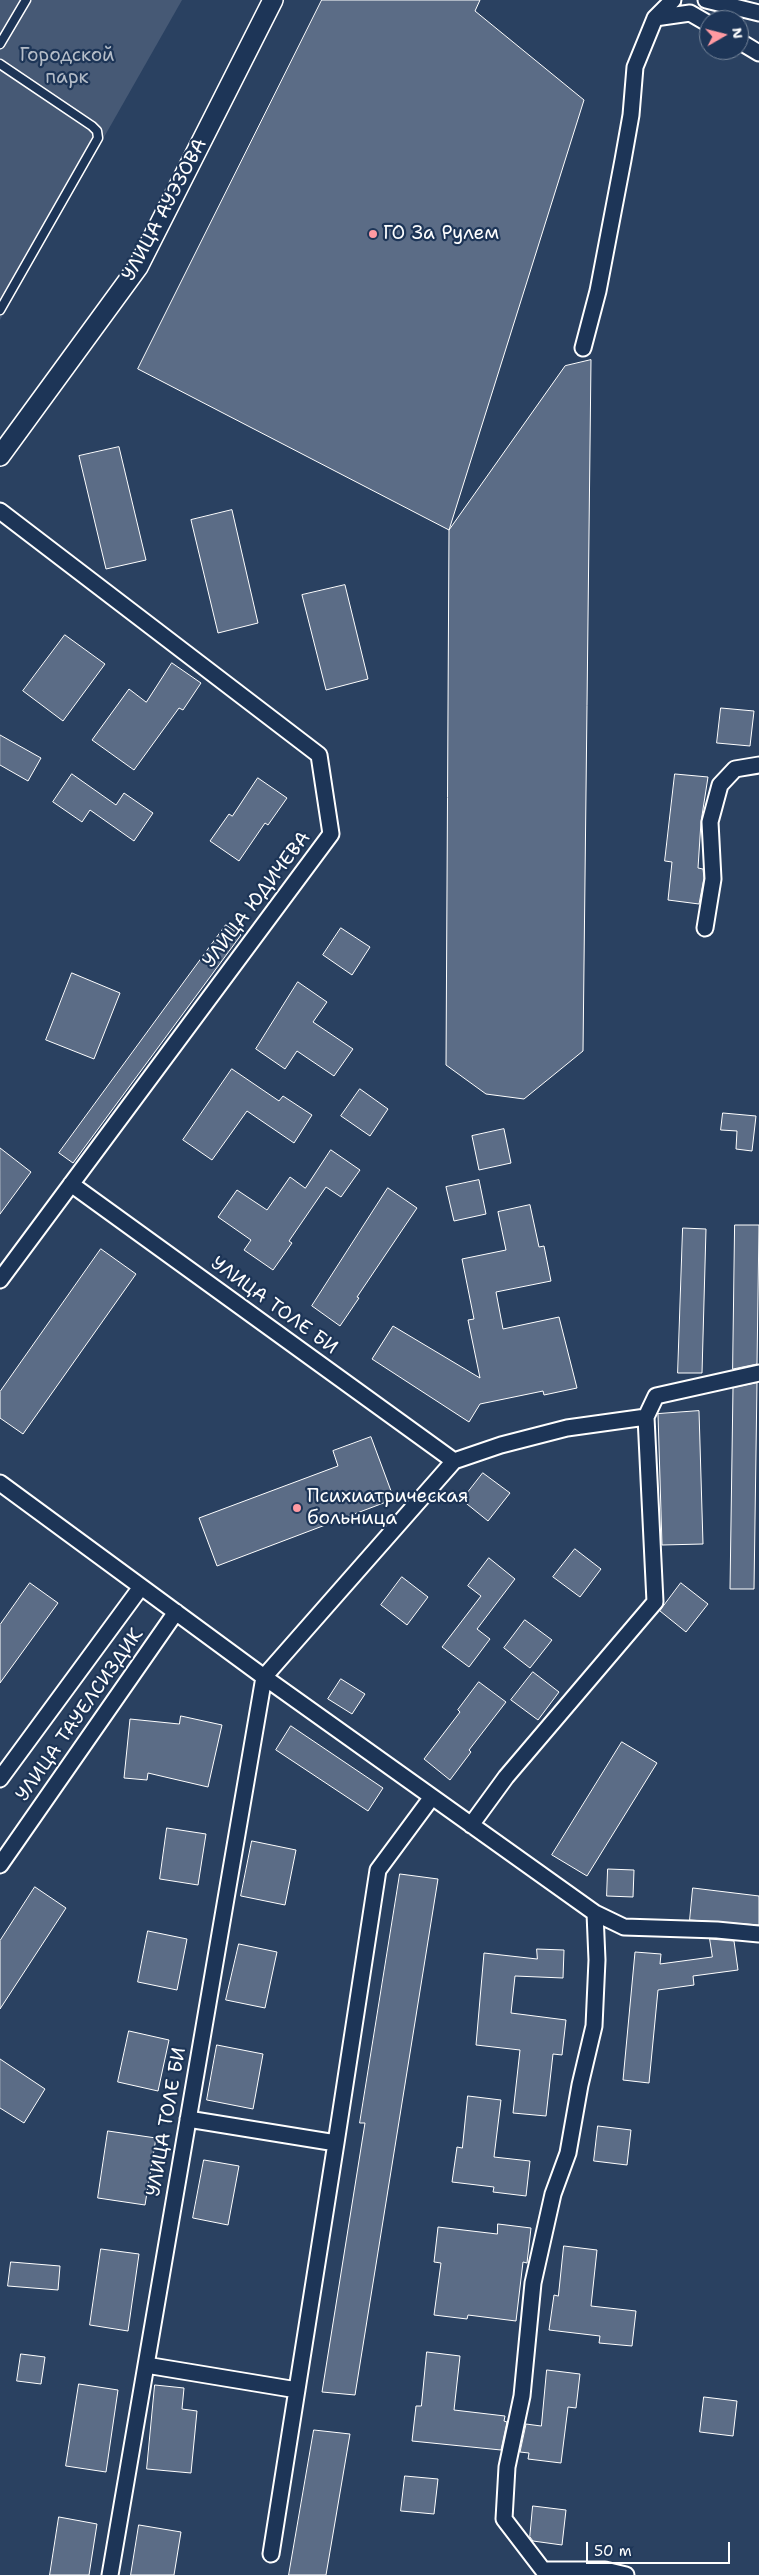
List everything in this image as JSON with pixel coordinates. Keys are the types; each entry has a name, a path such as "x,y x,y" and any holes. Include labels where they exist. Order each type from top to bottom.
{"street":[{"name":"УЛИЦА АУЭЗОВА","path":"0,456 138,267 273,0"},
{"path":"583,348 598,291 623,160 631,115 634,67 655,18 673,0"},
{"path":"706,0 759,13"},
{"path":"655,18 690,13 699,18"},
{"name":"УЛИЦА ЮДИЧЕВА","path":"0,510 319,756 331,834 0,1280"},
{"path":"705,928 713,879 710,822 720,785 735,769 759,765"},
{"name":"УЛИЦА ТОЛЕ БИ","path":"71,1184 454,1461"},
{"path":"471,1825 506,1777 656,1602 646,1417 656,1396 759,1373"},
{"path":"264,1677 454,1461 501,1445 567,1428 646,1417"},
{"path":"0,1483 264,1677 595,1913 624,1927 717,1930 759,1934"},
{"name":"УЛИЦА ТАУЕЛСИЗДИК","path":"0,1779 141,1587"},
{"name":"УЛИЦА ТАУЕЛСИЗДИК","path":"0,1865 176,1612"},
{"name":"УЛИЦА ТОЛЕ БИ","path":"110,2575 264,1677"},
{"path":"271,2554 378,1870 432,1797"},
{"path":"595,1913 597,1960 594,2026 580,2085 568,2153 553,2194 534,2283 522,2396 506,2467 504,2519 543,2570 605,2570 626,2575"},
{"path":"188,2119 336,2143"},
{"path":"146,2365 297,2390"}],"lane":[{"path":"0,44 26,0"},
{"path":"0,64 92,126 98,138 0,310"}],"green space":[{"name":"Городской парк","path":"0,0 182,0 0,320"}],"building":[{"name":"ГО За Рулем","path":"322,0 480,0 475,11 584,100 449,530 138,369"},
{"path":"591,360 583,1051 524,1099 486,1094 446,1065 449,530 565,366"},
{"path":"119,447 146,560 106,569 79,456"},
{"path":"232,510 258,623 218,633 191,520"},
{"path":"345,585 368,679 326,690 302,595"},
{"path":"65,635 105,664 63,721 23,691"},
{"path":"172,663 201,683 183,710 179,708 134,770 92,740 129,689 146,702"},
{"path":"721,708 754,711 750,746 717,743"},
{"path":"0,735 41,758 28,781 0,765"},
{"path":"72,774 116,805 124,793 153,813 134,841 90,810 82,822 53,802"},
{"path":"675,774 708,777 701,822 698,868 703,869 704,878 699,904 668,900 672,862 665,861"},
{"path":"258,778 287,798 268,825 265,823 239,861 210,841 229,814 232,816"},
{"path":"226,925 241,935 73,1163 59,1153"},
{"path":"341,928 370,947 352,975 323,955"},
{"path":"72,973 120,993 94,1059 46,1040"},
{"path":"298,982 327,1002 313,1022 353,1049 334,1076 297,1051 285,1069 256,1049"},
{"path":"232,1069 279,1101 283,1096 312,1115 294,1143 247,1111 212,1160 183,1140"},
{"path":"360,1089 388,1109 370,1136 341,1116"},
{"path":"723,1113 756,1116 752,1151 736,1149 737,1131 721,1130"},
{"path":"504,1129 511,1163 479,1170 472,1136"},
{"path":"0,1148 31,1172 0,1214"},
{"path":"331,1150 360,1170 341,1197 326,1187 289,1241 292,1243 273,1270 244,1250 251,1240 218,1217 237,1190 267,1210 290,1177 305,1188"},
{"path":"479,1180 486,1214 454,1221 446,1187"},
{"path":"388,1188 417,1208 357,1297 359,1298 340,1326 312,1306"},
{"path":"530,1205 539,1247 544,1246 551,1281 496,1292 503,1329 559,1317 577,1388 544,1395 543,1391 480,1404 469,1422 372,1359 393,1326 480,1378 468,1320 474,1319 462,1259 506,1250 498,1212"},
{"path":"735,1225 759,1225 757,1364 733,1369"},
{"path":"683,1228 706,1229 702,1373 678,1373"},
{"path":"101,1249 136,1274 23,1434 0,1418 0,1392"},
{"path":"757,1383 754,1589 730,1589 733,1388"},
{"path":"699,1411 703,1544 662,1545 658,1414"},
{"name":"Психиатрическая больница","path":"371,1437 394,1499 217,1566 199,1518 338,1466 333,1451"},
{"path":"483,1473 510,1493 488,1521 462,1500"},
{"path":"575,1549 601,1569 580,1597 553,1577"},
{"path":"489,1558 515,1579 477,1629 490,1639 469,1667 442,1647 481,1596 468,1586"},
{"path":"402,1577 428,1597 407,1625 381,1605"},
{"path":"30,1583 58,1603 0,1683 0,1625"},
{"path":"681,1583 708,1604 686,1632 660,1611"},
{"path":"525,1620 552,1640 530,1668 504,1648"},
{"path":"533,1672 559,1692 538,1720 511,1700"},
{"path":"341,1679 365,1694 352,1714 328,1699"},
{"path":"479,1682 506,1702 469,1750 471,1752 450,1780 424,1759 460,1712 458,1710"},
{"path":"181,1716 222,1725 208,1787 148,1773 147,1780 124,1778 130,1719 179,1724"},
{"path":"291,1726 383,1788 368,1811 276,1750"},
{"path":"622,1742 657,1763 587,1876 552,1855"},
{"path":"167,1828 206,1834 198,1885 160,1879"},
{"path":"252,1841 296,1850 285,1905 241,1896"},
{"path":"608,1869 634,1870 633,1897 607,1896"},
{"path":"400,1874 438,1879 355,2395 322,2392 365,2123 360,2123"},
{"path":"35,1887 66,1908 0,2009 0,1941"},
{"path":"693,1888 759,1896 759,1925 690,1920"},
{"path":"148,1931 187,1939 177,1990 138,1982"},
{"path":"710,1939 734,1941 738,1970 693,1976 694,1985 658,1990 649,2083 623,2080 635,1952 661,1954 660,1964 712,1957"},
{"path":"239,1944 277,1952 265,2008 226,2000"},
{"path":"537,1949 564,1950 563,1978 515,1976 511,2013 566,2020 562,2055 553,2054 546,2116 513,2113 520,2050 476,2045 484,1953 537,1959"},
{"path":"129,2031 169,2040 158,2091 118,2082"},
{"path":"217,2045 263,2054 253,2109 207,2100"},
{"path":"0,2059 45,2089 24,2123 0,2108"},
{"path":"468,2096 501,2100 494,2157 530,2161 526,2196 493,2192 494,2187 452,2182 457,2147 462,2148"},
{"path":"598,2126 631,2130 627,2165 594,2161"},
{"path":"108,2131 156,2138 145,2205 98,2198"},
{"path":"204,2160 239,2166 228,2225 193,2218"},
{"path":"498,2224 531,2228 527,2263 523,2262 516,2321 468,2315 467,2319 434,2315 441,2263 434,2262 438,2227 497,2234"},
{"path":"564,2246 597,2250 591,2306 636,2311 632,2346 599,2343 600,2336 549,2330 554,2295 558,2296"},
{"path":"101,2249 139,2254 128,2331 90,2325"},
{"path":"11,2262 60,2266 58,2290 8,2286"},
{"path":"427,2352 460,2356 454,2410 505,2416 504,2421 507,2422 501,2450 412,2441 416,2406 421,2406"},
{"path":"21,2354 45,2357 41,2384 17,2381"},
{"path":"547,2370 580,2374 576,2408 568,2407 561,2463 528,2459 529,2453 520,2452 526,2424 541,2426"},
{"path":"79,2384 118,2390 106,2472 66,2466"},
{"path":"155,2385 184,2388 182,2409 197,2411 191,2473 147,2469"},
{"path":"704,2397 737,2401 733,2436 700,2432"},
{"path":"314,2430 350,2434 326,2575 289,2575"},
{"path":"405,2476 438,2479 434,2514 401,2511"},
{"path":"533,2506 566,2510 562,2545 533,2541 530,2537"},
{"path":"59,2517 97,2524 89,2575 50,2575"},
{"path":"139,2525 181,2532 174,2575 131,2575"}],"place":[{"name":"ГО За Рулем","path":"373,234"},
{"name":"Психиатрическая больница","path":"297,1508"}]}
